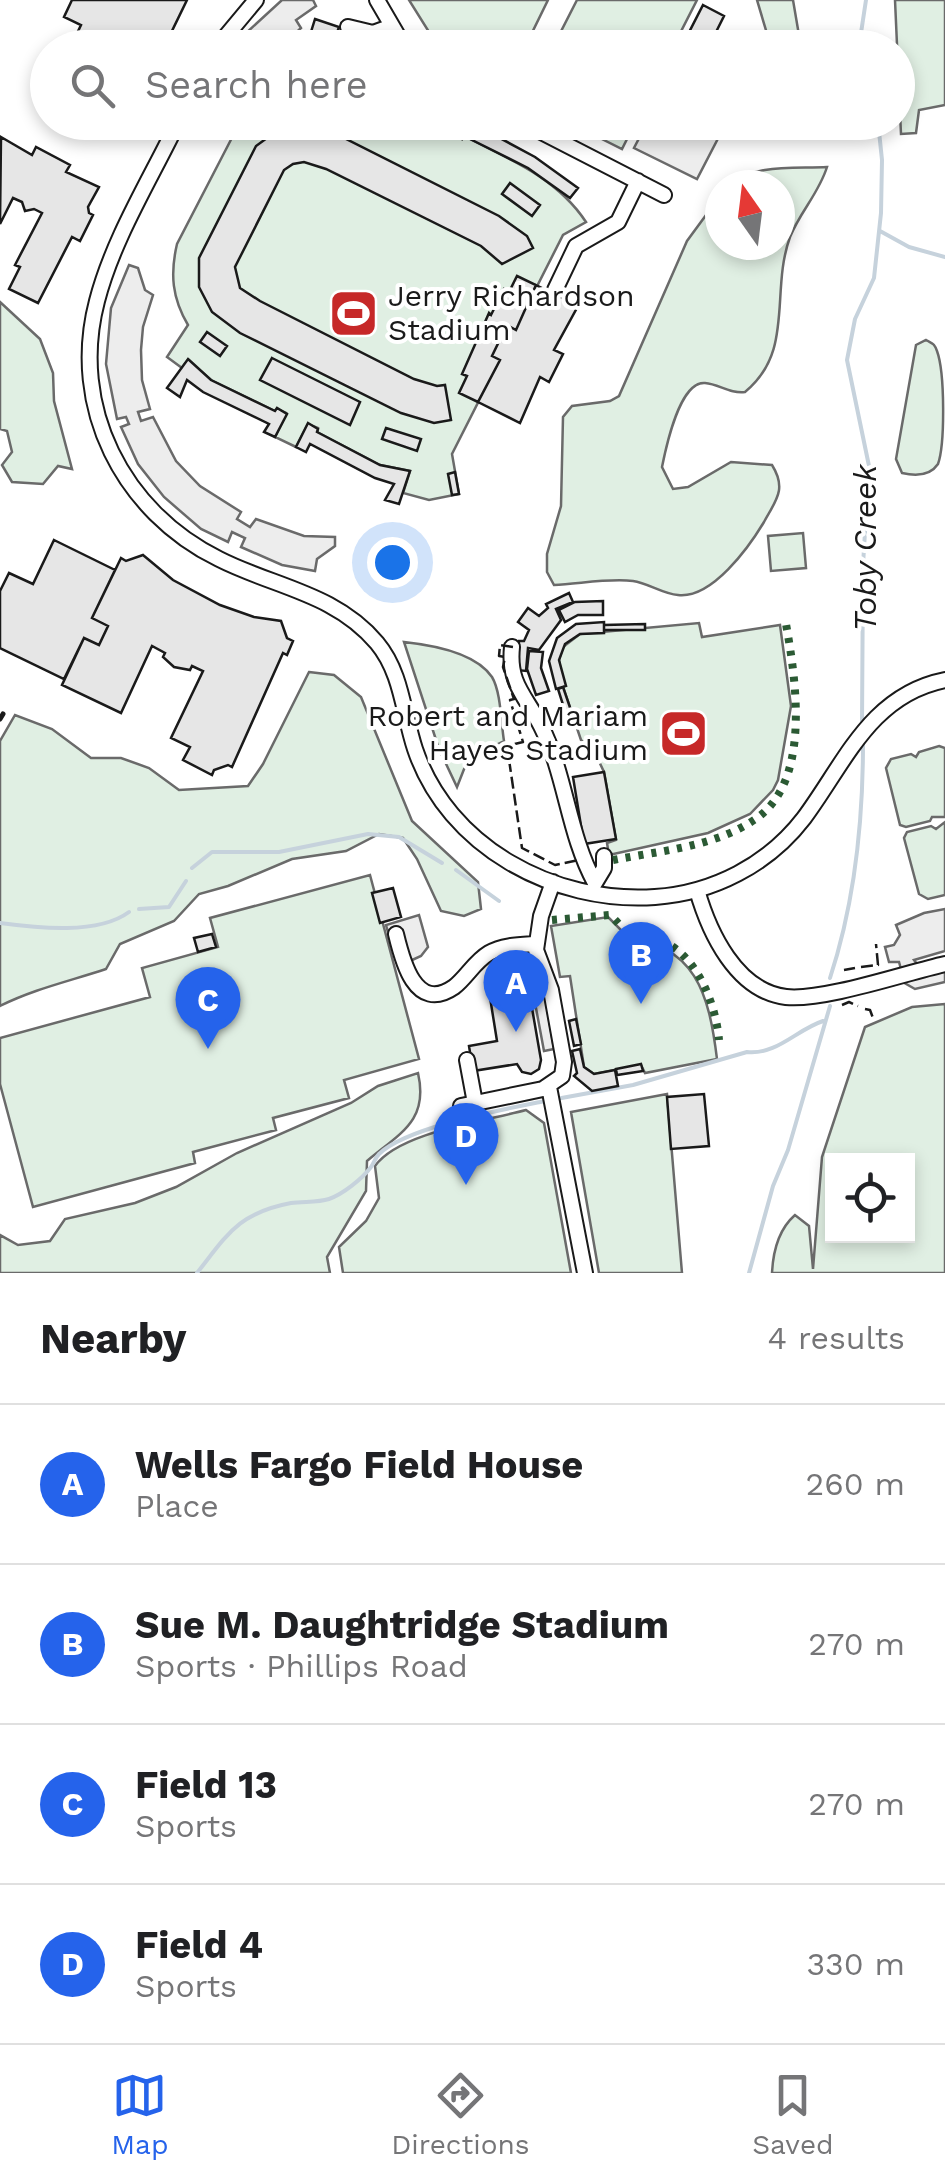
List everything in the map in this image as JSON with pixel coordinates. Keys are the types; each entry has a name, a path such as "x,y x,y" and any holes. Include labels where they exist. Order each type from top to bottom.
{"street":[{"path":"231,30 256,0"},
{"path":"377,0 394,30"},
{"path":"381,30 392,26"},
{"path":"348,27 360,30"},
{"path":"169,140 106,273 94,314 90,349 92,393 113,458 140,499 182,538 235,567 317,596 364,630 382,649 392,668 418,756 443,802 486,848 518,868 553,882 642,897 697,890 740,872 776,848 804,818 864,728 899,698 945,680"},
{"path":"557,140 664,194"},
{"path":"554,290 576,246 618,222 638,181"},
{"path":"512,646 518,691 543,728 594,888"},
{"path":"594,888 604,868 604,856"},
{"path":"467,1060 468,1104 548,1086 561,1078 564,1062 551,990 536,944 553,882"},
{"path":"697,890 722,949 750,980 772,994 812,996 945,964"},
{"path":"396,934 409,977 417,986 435,992 456,985 489,954 536,944"},
{"path":"548,1086 584,1273"}],"green space":[{"path":"409,0 548,0 533,30 428,30"},
{"path":"577,0 697,0 682,30 562,30"},
{"path":"757,0 793,0 798,30 766,30"},
{"path":"895,0 945,0 945,105 919,110 916,133 915,30 896,30"},
{"name":"Jerry Richardson Stadium","path":"231,140 472,140 547,182 586,222 563,235 452,454 459,494 429,500 403,493 410,471 380,465 317,432 318,428 308,424 296,447 275,437 286,413 211,380 188,360 182,368 167,357 188,325 174,286 177,244"},
{"path":"604,140 626,140 622,149"},
{"path":"827,167 795,227 795,170 764,170"},
{"path":"705,216 705,260 784,260 779,320 770,358 745,392 705,383 688,392 676,417 662,467 673,489 688,487 731,462 772,465 779,481 778,494 739,557 704,589 678,595 623,580 554,585 547,572 547,554 561,506 563,417 572,406 610,401 619,396 687,241"},
{"path":"0,302 40,339 53,373 54,401 72,469 58,466 43,484 12,482 2,465 12,452 7,431 0,429"},
{"path":"926,340 936,348 942,375 940,454 931,471 907,474 902,473 896,459 916,345"},
{"path":"803,533 806,568 771,571 768,536"},
{"name":"Robert and Mariam Hayes Stadium","path":"699,623 702,637 780,625 791,706 778,780 750,814 708,833 609,855 607,843 616,840 604,772 596,755 581,740 563,687 559,660 563,647 580,634"},
{"path":"404,642 464,656 484,668 495,683 504,741 468,759 457,787 439,749"},
{"path":"309,672 334,675 361,697 412,821 478,882 481,909 464,916 441,911 403,838 379,834 346,851 292,859 199,894 174,921 120,944 106,969 0,1006 0,741 15,715 52,729 91,758 121,758 149,768 179,790 248,786"},
{"path":"945,748 945,817 932,817 930,821 906,827 900,825 886,768 891,759 911,754 916,757 919,752"},
{"path":"945,822 945,895 928,899 919,894 904,838 907,832 931,826 936,829"},
{"path":"370,875 419,1059 344,1080 349,1098 273,1118 276,1130 193,1152 195,1163 33,1207 0,1084 0,1038 150,997 142,968 218,947 210,918"},
{"path":"608,917 621,930 621,936 667,949 694,976 709,1013 717,1059 645,1073 641,1065 594,1074 584,1067 570,976 560,977 551,926"},
{"path":"945,1004 945,1273 772,1273 778,1241 795,1215 809,1226 813,1269 822,1157 865,1027 912,1007"},
{"path":"418,1073 419,1103 415,1115 401,1134 367,1161 366,1191 327,1257 330,1273 0,1273 0,1235 18,1245 50,1241 65,1219 135,1203 176,1187 237,1153 351,1103 378,1086"},
{"path":"667,1094 682,1273 599,1273 571,1112"},
{"path":"526,1110 544,1123 571,1273 343,1273 339,1247 366,1221 379,1198 375,1166 387,1154 423,1136"}],"shaded area":[{"path":"282,0 313,0 316,6 296,20 299,30 249,30"},
{"path":"638,140 717,140 697,179 634,148"},
{"path":"129,265 138,268 145,290 153,295 141,350 142,380 150,409 138,412 141,421 153,417 176,461 200,486 241,512 237,519 250,527 256,519 304,536 335,537 335,546 317,559 315,571 282,565 241,547 245,538 232,532 228,542 201,529 164,497 138,464 121,427 129,424 126,417 117,419 106,364 111,308"},
{"path":"945,909 945,951 914,960 917,964 945,957 945,982 915,989 901,981 904,980 899,962 889,962 885,947 894,945 900,935 896,925"},
{"path":"419,915 428,947 410,961 393,950 386,925"},
{"path":"544,990 554,1049 544,1051 533,992"}],"building":[{"path":"72,0 187,0 172,30 79,30 81,25 64,17"},
{"path":"703,5 724,16 717,30 690,30"},
{"path":"315,19 339,27 338,30 312,30"},
{"path":"1,137 32,155 36,147 70,165 66,172 99,187 88,207 93,215 80,241 72,237 38,303 9,289 20,267 15,265 42,213 34,209 25,211 22,202 13,198 0,224"},
{"path":"264,140 348,140 499,216 527,236 533,248 502,264 481,246 326,169 304,162 284,170 235,267 240,288 260,301 414,379 445,385 451,420 434,423 401,413 240,333 212,312 199,287 199,258 256,146"},
{"path":"472,140 503,140 578,188 570,198 528,168"},
{"path":"510,183 540,205 532,216 502,194"},
{"path":"517,276 536,285 516,330 507,325 492,356 500,360 478,402 459,393 467,376 462,374 489,313 504,289 509,292"},
{"path":"536,285 578,306 554,350 563,354 549,382 540,377 520,423 478,402 500,360 492,356 507,325 516,330"},
{"path":"207,332 227,346 220,356 200,342"},
{"path":"272,358 360,402 350,425 260,380"},
{"path":"188,359 211,380 287,414 275,437 264,432 269,424 203,392 187,380 180,397 167,388"},
{"path":"308,423 317,432 380,465 410,471 399,504 385,500 394,484 310,444 306,452 296,447"},
{"path":"386,428 421,439 417,451 382,439"},
{"path":"455,472 459,494 452,495 448,474"},
{"path":"54,540 115,570 92,618 108,626 99,645 84,638 64,679 0,648 0,591 9,573 33,584"},
{"path":"143,555 173,580 220,605 281,621 287,638 293,641 287,655 283,653 232,767 214,770 212,775 183,760 190,747 171,738 203,671 192,666 190,670 174,667 163,657 165,653 152,646 121,713 62,685 84,638 99,645 108,626 92,618 121,558 126,561"},
{"path":"569,593 573,602 556,609 561,620 539,650 528,648 526,671 516,670 519,641 524,641 529,630 518,622 528,608 539,616 548,608 546,604"},
{"path":"603,601 603,615 578,615 565,622 559,610 575,602"},
{"path":"604,622 604,633 580,634 565,644 559,660 566,686 556,689 549,661 557,638 576,624"},
{"path":"645,624 645,630 604,630 604,625"},
{"path":"529,651 543,652 541,668 549,691 536,695 527,669"},
{"path":"563,687 576,725 570,727 558,689"},
{"path":"604,772 616,839 584,844 573,777"},
{"path":"393,888 401,917 380,923 372,893"},
{"path":"212,934 216,947 198,952 194,938"},
{"path":"514,974 523,976 528,985 541,1060 539,1069 531,1074 522,1072 517,1064 473,1071 469,1046 497,1041 489,991 504,989 506,979"},
{"path":"576,1019 581,1044 574,1046 569,1021"},
{"path":"580,1049 584,1067 594,1074 615,1070 618,1086 592,1091 574,1076 577,1073 572,1051"},
{"path":"641,1064 643,1071 617,1075 616,1069"},
{"path":"704,1094 709,1146 671,1149 667,1097"}],"waterway":[{"name":"Toby Creek","path":"861,30 866,0"},
{"name":"Toby Creek","path":"862,724 863,565 869,466 847,360 855,319 874,278 881,213 880,140"},
{"path":"880,231 909,247 945,257"},
{"name":"Toby Creek","path":"830,978 856,862 863,744"},
{"path":"192,868 212,852 279,852 368,834 399,837 442,863"},
{"path":"456,870 499,901"},
{"path":"139,909 169,907 186,881"},
{"path":"0,923 84,927 129,912"},
{"name":"Toby Creek","path":"749,1273 830,1006"},
{"path":"556,1099 633,1085 747,1052 768,1050 823,1021"},
{"path":"197,1273 226,1237 246,1220 273,1207 334,1197 357,1181 392,1144 458,1120 545,1101"}],"hedge":[{"path":"613,860 686,847 722,836 754,820 772,803 785,782 796,729 786,624"},
{"path":"552,920 610,915 630,933 670,945 690,963 705,987 719,1040"}],"fence":[{"path":"513,647 500,645 499,656 505,657 503,667 523,742 507,746 522,848 555,865 579,860"},
{"path":"861,967 878,965 876,944"},
{"path":"844,970 855,968"},
{"path":"842,1005 849,1002 858,1006"},
{"path":"865,1009 870,1010 873,1018"}],"wall":[{"path":"0,719 3,714"}],"place":[{"name":"Jerry Richardson Stadium","path":"353,313"},
{"name":"Robert and Mariam Hayes Stadium","path":"683,733"},
{"name":"Sue M. Daughtridge Stadium","path":"641,1004"},
{"name":"Wells Fargo Field House","path":"516,1032"},
{"name":"Field 13","path":"208,1049"},
{"name":"Field 4","path":"466,1185"}]}
